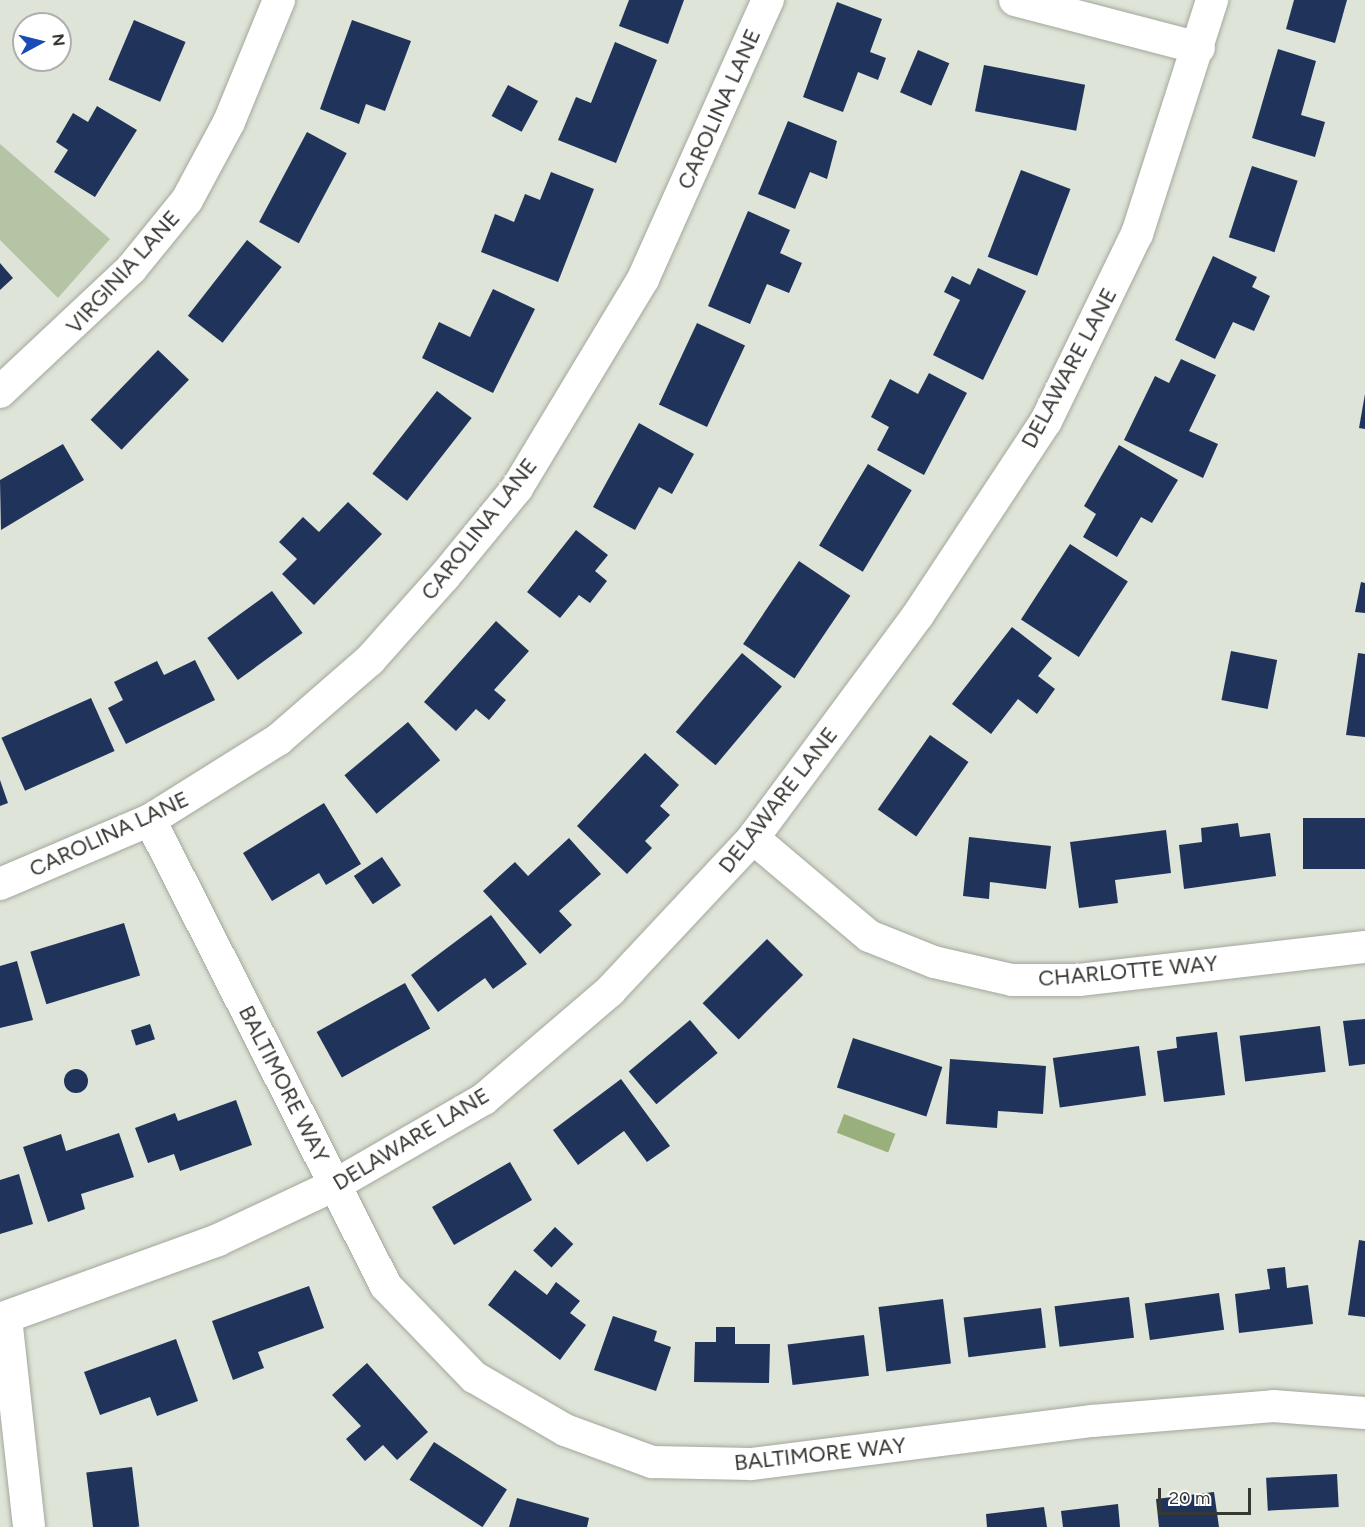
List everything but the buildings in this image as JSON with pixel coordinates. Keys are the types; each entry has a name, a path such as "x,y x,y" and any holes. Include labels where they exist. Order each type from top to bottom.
{"street":[{"name":"VIRGINIA LANE","path":"0,392 131,269 187,200 229,122 279,0"},
{"name":"CAROLINA LANE","path":"0,884 150,820 279,739 370,660 517,488 643,279 768,0"},
{"path":"1015,0 1199,48"},
{"name":"DELAWARE LANE","path":"3,1319 218,1240 335,1185 483,1099 610,991 753,838 918,615 1046,421 1137,234 1199,48 1212,0"},
{"name":"BALTIMORE WAY","path":"150,820 386,1286 474,1377 565,1430 652,1462 751,1464 1092,1421 1273,1406 1365,1413"},
{"name":"CHARLOTTE WAY","path":"753,838 868,936 934,962 1012,980 1079,980 1365,947"},
{"path":"3,1319 29,1527"}],"shaded area":[{"path":"0,144 110,239 58,298 0,240"},
{"path":"844,1114 895,1134 888,1152 837,1133"}]}
